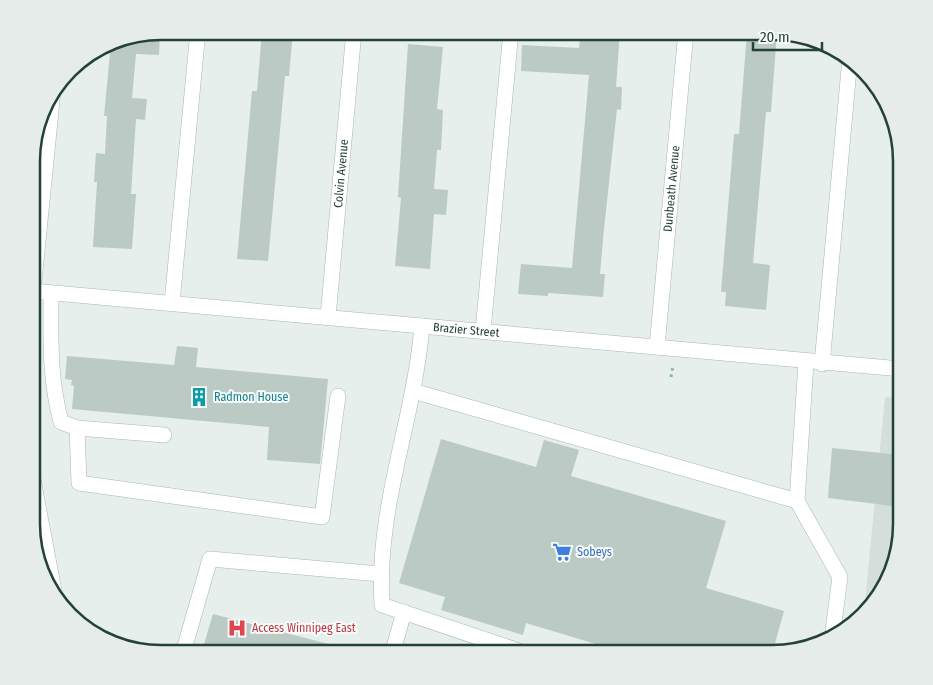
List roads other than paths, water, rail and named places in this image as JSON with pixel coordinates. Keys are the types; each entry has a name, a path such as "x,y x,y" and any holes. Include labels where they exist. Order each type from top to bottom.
{"street":[{"path":"172,303 197,40"},
{"name":"Colvin Avenue","path":"328,317 353,40"},
{"path":"483,331 510,40"},
{"name":"Dunbeath Avenue","path":"657,347 685,40"},
{"path":"822,364 849,68"},
{"path":"40,221 51,109"},
{"name":"Brazier Street","path":"40,292 657,347 822,364 893,368"},
{"path":"51,293 50,367 61,422 77,428 164,435"},
{"path":"422,326 413,391 386,512 380,574 382,605 501,645"},
{"path":"806,362 797,502 840,577 833,629"},
{"path":"413,391 797,502"},
{"path":"77,428 79,483 322,517 338,396"},
{"path":"40,516 51,576"},
{"path":"186,645 210,559 380,574"},
{"path":"395,645 404,612"}],"place":[{"name":"Radmon House","path":"199,397"},
{"name":"Sobeys","path":"562,552"},
{"name":"Access Winnipeg East","path":"237,628"}]}
